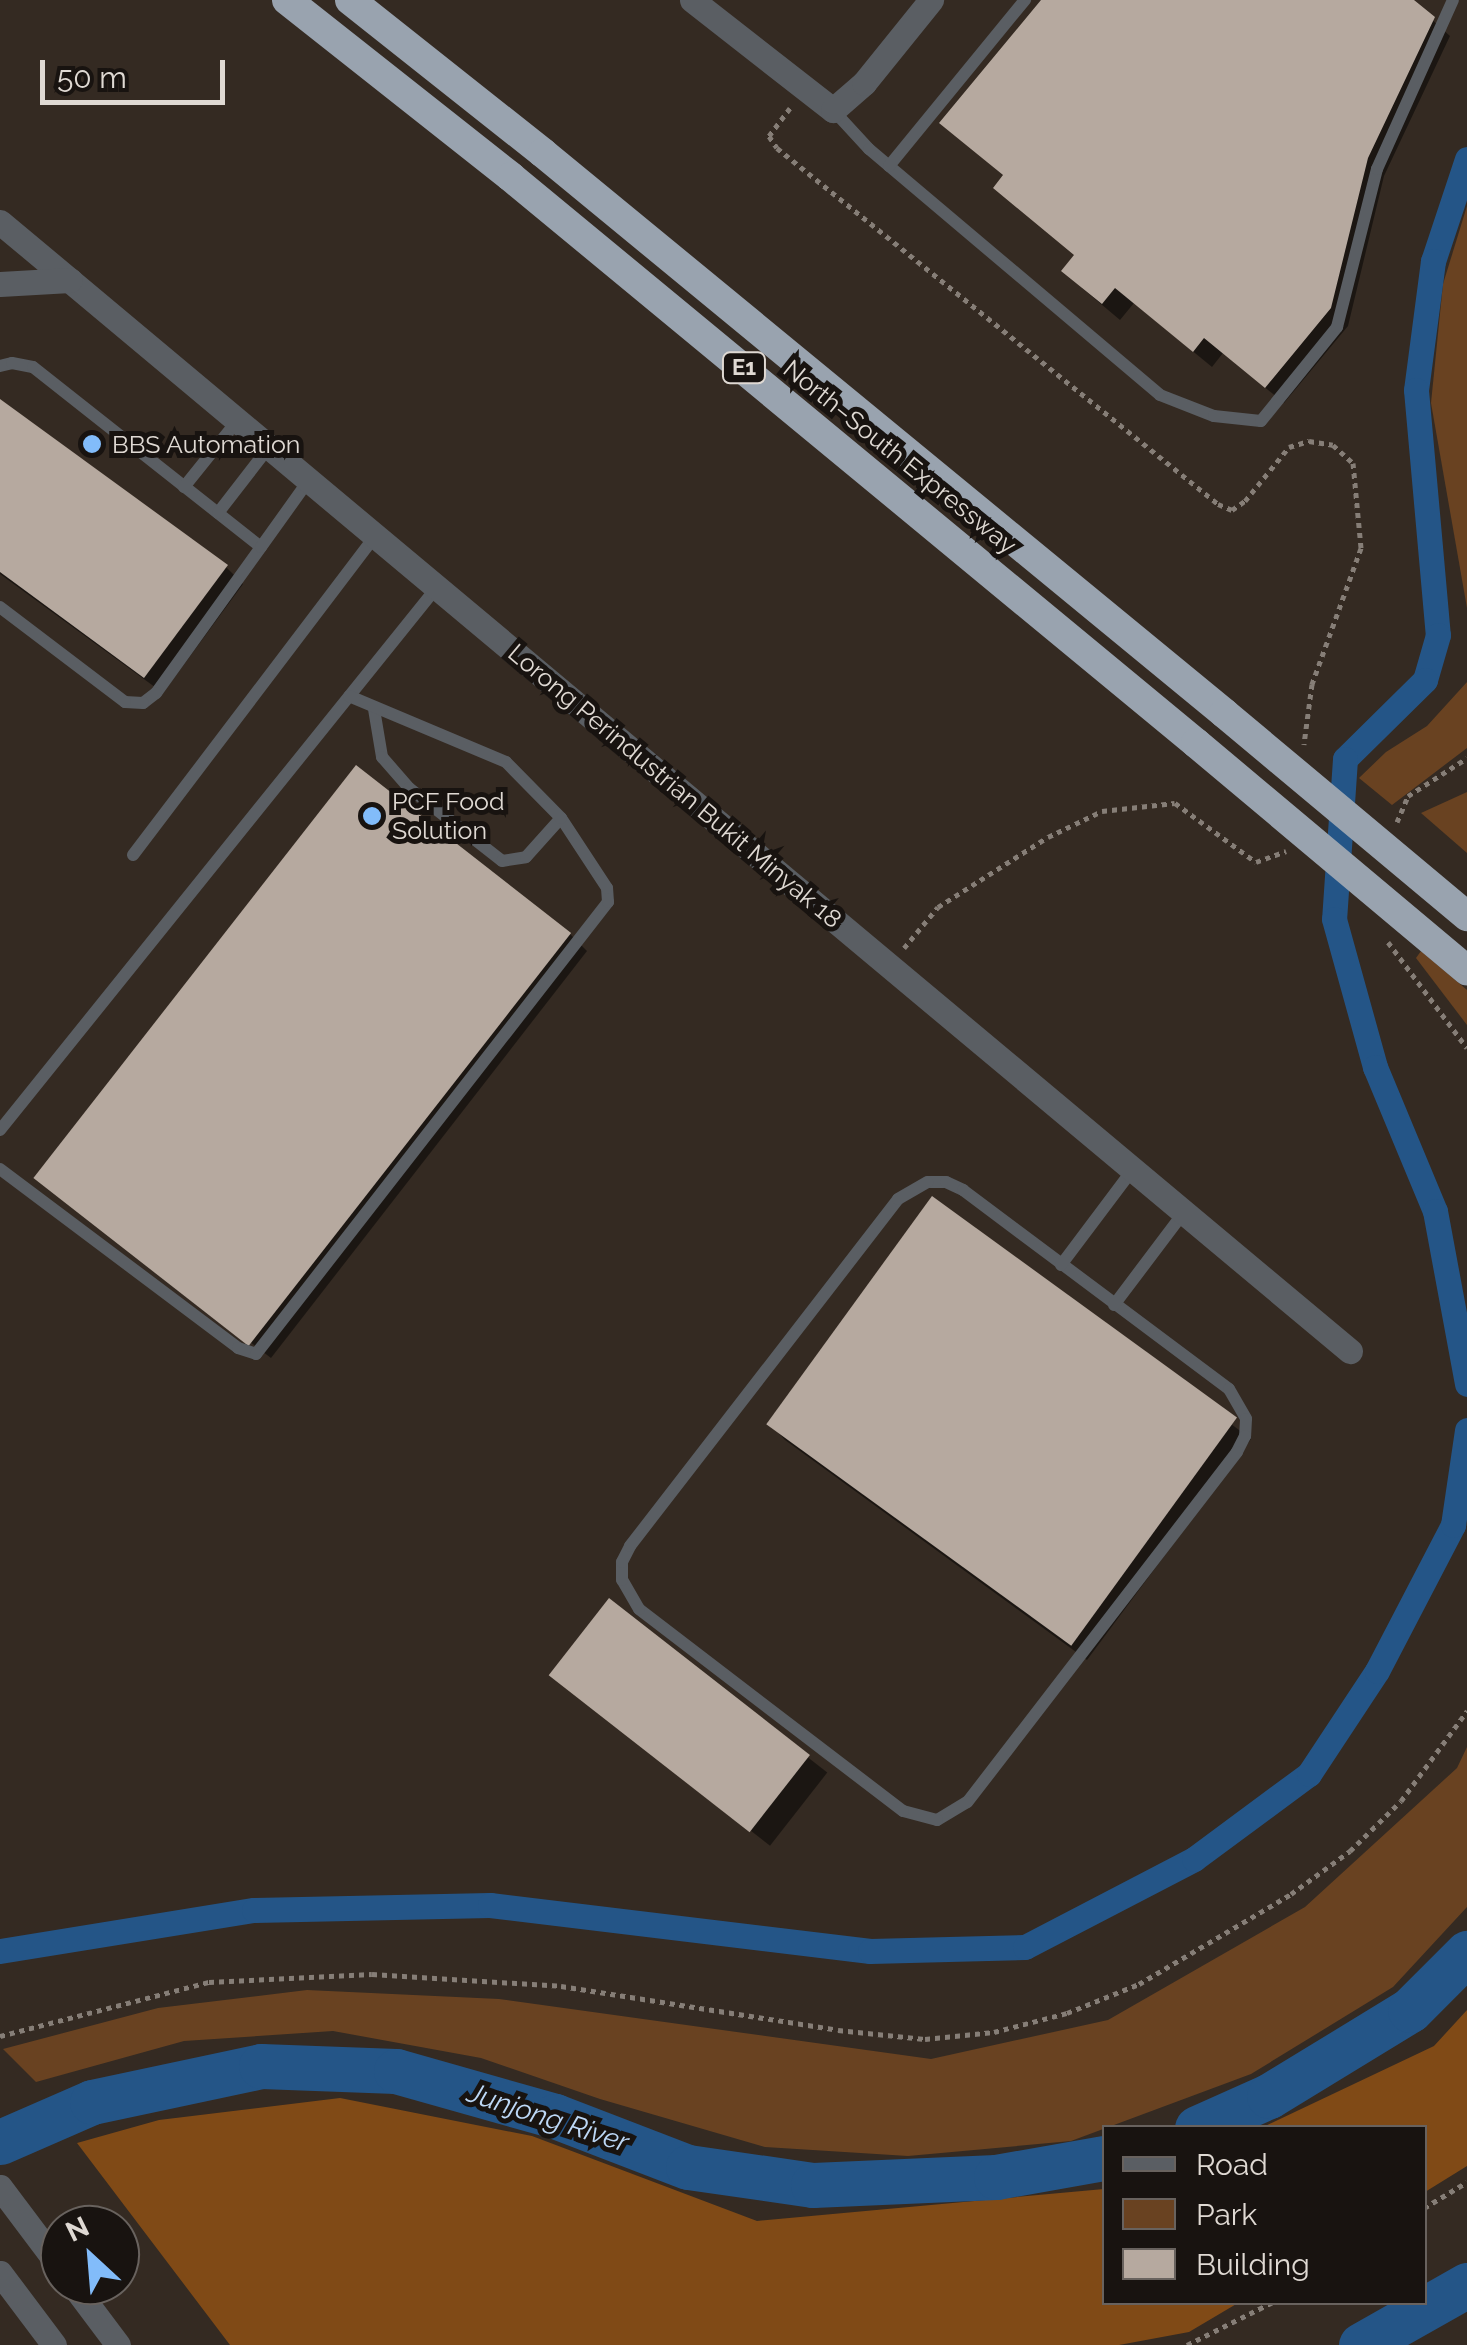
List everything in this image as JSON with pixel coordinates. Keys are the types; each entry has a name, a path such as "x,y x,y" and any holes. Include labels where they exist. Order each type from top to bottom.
{"highway":[{"name":"North–South Expressway","path":"287,0 541,202 1467,970"},
{"name":"North–South Expressway","path":"350,0 558,164 1467,916"}],"street":[{"path":"692,0 833,110 864,83 931,0"},
{"name":"Lorong Perindustrian Bukit Minyak 18","path":"0,222 1350,1351"},
{"path":"0,284 70,280"},
{"path":"0,2187 40,2240"},
{"path":"0,2273 54,2345"},
{"path":"88,2305 118,2345"}],"lane":[{"path":"889,166 1025,0"},
{"path":"833,110 889,166 1160,396 1214,416 1260,421 1337,327 1377,169 1453,0"},
{"path":"0,366 32,367 261,548"},
{"path":"184,487 237,420"},
{"path":"218,513 269,447"},
{"path":"0,607 125,702 142,703 156,692 309,480"},
{"path":"133,855 375,536"},
{"path":"0,1130 437,587"},
{"path":"0,1169 238,1348 256,1354 608,902 606,888 561,818 506,762 349,696"},
{"path":"374,709 382,758 409,788 502,861 526,857 561,818"},
{"path":"1060,1264 1133,1169"},
{"path":"946,1182 962,1190 1114,1305 1229,1390 1240,1402 1245,1436 967,1802 937,1820 920,1819 904,1812 638,1609 622,1580 622,1562 912,1188 946,1182"},
{"path":"1114,1305 1184,1212"}],"path":[{"path":"805,88 769,136 777,148 1218,504 1232,510 1245,501 1289,447 1309,441 1332,445 1352,463 1361,548 1312,684 1303,752"},
{"path":"890,966 938,906 1048,837 1102,811 1174,804 1256,862 1290,850"},
{"path":"0,2036 209,1982 372,1974 561,1986 838,2030 924,2039 994,2032 1068,2013 1139,1984 1291,1894 1350,1851 1401,1801 1467,1711"},
{"path":"1427,2206 1467,2182"},
{"path":"1187,2345 1268,2305"}],"green space":[{"path":"1467,206 1467,608 1431,403 1443,284"},
{"path":"1467,682 1467,748 1392,805 1359,778 1386,752 1427,726"},
{"path":"1467,792 1467,853 1421,813"},
{"path":"1421,951 1467,990 1467,1025 1416,958"},
{"path":"1467,1747 1467,1907 1393,1987 1251,2074 1114,2125 1102,2125 1102,2129 1071,2141 908,2156 765,2147 600,2099 481,2058 333,2031 184,2041 36,2082 3,2049 158,2008 307,1990 499,1999 931,2059 1108,2020 1305,1907 1457,1768"}],"shaded area":[{"path":"1467,2010 1467,2166 1427,2191 1427,2125 1267,2125 1434,2046"},
{"path":"340,2098 532,2136 757,2221 1102,2189 1102,2305 1235,2305 1189,2332 1119,2345 230,2345 140,2226 140,2205 124,2205 77,2143 159,2120"}],"building":[{"path":"1041,0 1414,0 1435,17 1368,158 1331,308 1265,388 1204,338 1193,352 1115,288 1102,304 1061,271 1074,255 993,188 1003,175 939,123"},
{"path":"0,399 228,565 144,678 0,572"},
{"path":"356,765 571,933 249,1346 33,1178"},
{"path":"932,1196 1237,1418 1071,1646 766,1424"},
{"path":"609,1598 810,1755 750,1832 549,1675"}],"waterway":[{"path":"1467,159 1433,261 1416,390 1438,635 1425,680 1345,759 1334,919 1375,1067 1435,1211 1467,1384"},
{"path":"0,1951 254,1910 490,1905 870,1951 1025,1947 1194,1859 1309,1774 1377,1671 1453,1525 1467,1430"},
{"name":"Junjong River","path":"1204,2125 1269,2096 1410,2010 1467,1953"},
{"name":"Junjong River","path":"0,2142 92,2102 261,2066 396,2071 555,2116 688,2167 813,2185 996,2177 1102,2158"},
{"path":"1361,2345 1467,2285"}],"place":[{"name":"BBS Automation","path":"92,444"},
{"name":"PCF Food Solution","path":"372,816"}]}
